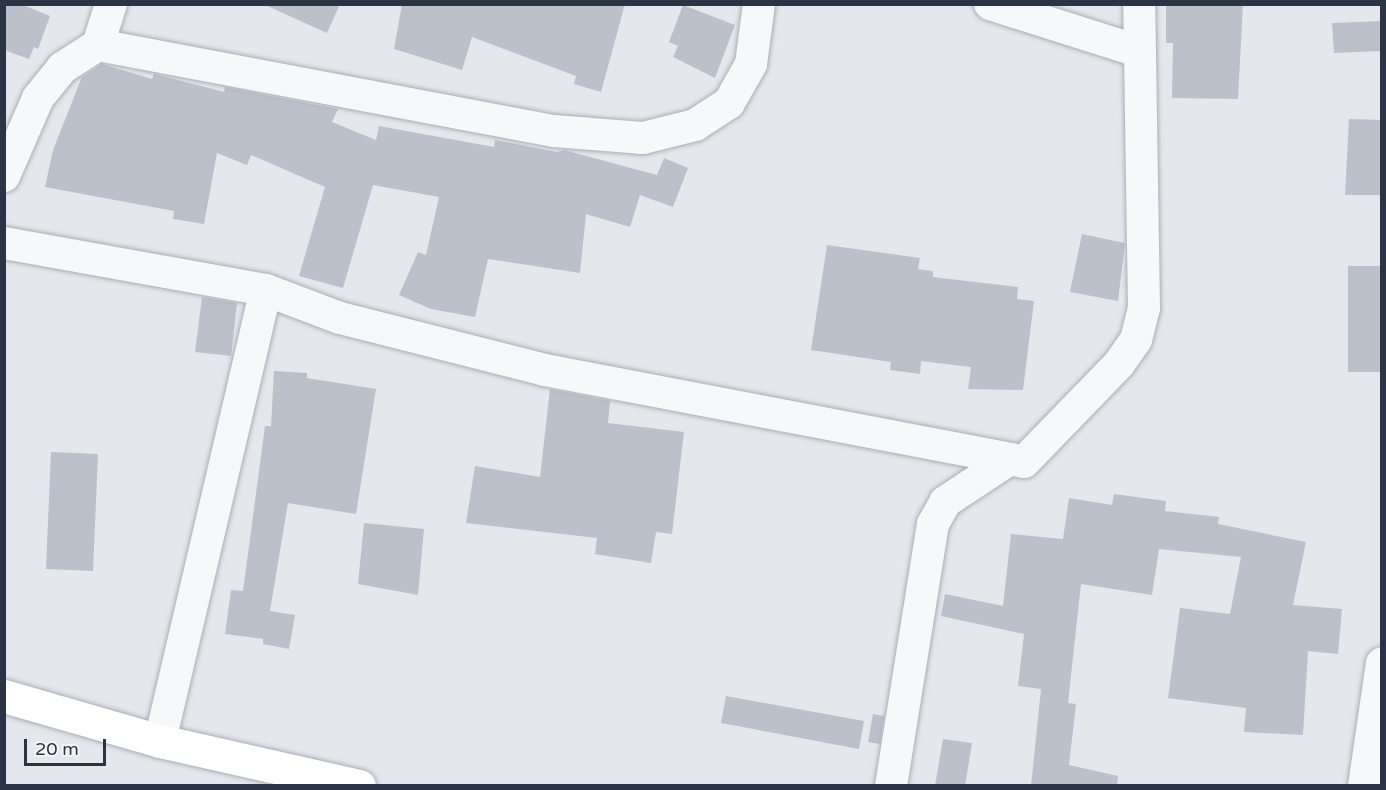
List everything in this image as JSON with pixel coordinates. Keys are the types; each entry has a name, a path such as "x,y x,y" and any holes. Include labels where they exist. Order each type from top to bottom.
{"main road":[{"path":"4,696 160,741 359,786"}],"street":[{"path":"4,176 38,98 62,68 98,45 111,4"},
{"path":"98,45 554,131 643,138 695,125 729,103 752,64 759,4"},
{"path":"990,4 1138,51"},
{"path":"4,243 266,290 340,318 545,370 1024,462 1119,364 1136,340 1144,308 1139,4"},
{"path":"160,741 266,290"},
{"path":"891,786 933,524 945,502 1010,459"},
{"path":"1364,786 1382,663"}],"building":[{"path":"4,4 21,4 50,16 38,49 34,47 29,59 4,50"},
{"path":"263,4 340,4 327,33"},
{"path":"402,4 625,4 601,92 574,84 576,76 472,37 462,70 394,49"},
{"path":"1166,4 1243,4 1238,99 1172,98 1173,43 1166,43"},
{"path":"683,5 735,25 715,78 673,57 678,46 669,42"},
{"path":"1382,21 1382,51 1334,53 1332,23"},
{"path":"102,64 152,79 154,74 224,92 225,87 338,109 332,122 376,140 379,126 494,147 495,140 557,152 564,150 657,175 664,158 688,168 673,207 640,195 630,227 586,214 580,273 488,259 475,317 431,309 399,295 418,252 426,255 439,197 373,185 343,288 299,276 325,187 251,155 247,165 217,153 204,224 173,219 174,211 45,187 53,150 82,77"},
{"path":"1349,119 1382,120 1382,195 1345,195"},
{"path":"1082,234 1125,243 1118,301 1070,292"},
{"path":"827,245 920,258 918,269 933,271 933,277 1018,287 1017,299 1034,301 1023,390 968,389 971,367 921,361 920,374 890,370 891,362 811,350"},
{"path":"1348,266 1382,266 1382,372 1348,372"},
{"path":"202,297 237,303 231,356 195,352"},
{"path":"274,371 307,373 307,378 376,389 356,514 288,503 270,611 295,615 289,649 263,644 263,639 225,634 231,590 243,591 265,426 271,426"},
{"path":"550,389 610,401 608,423 684,432 672,534 656,532 651,563 595,554 597,538 466,523 475,466 540,477"},
{"path":"51,452 98,454 93,571 46,569"},
{"path":"1114,494 1166,501 1165,511 1219,517 1218,524 1306,542 1293,605 1342,609 1338,654 1308,651 1303,735 1244,732 1246,708 1168,698 1180,608 1230,614 1241,557 1159,549 1152,595 1081,584 1068,703 1076,704 1069,765 1118,776 1117,786 1031,786 1041,689 1018,686 1024,634 941,616 945,594 1003,606 1011,534 1063,539 1069,498 1112,505"},
{"path":"364,523 424,529 418,595 358,584"},
{"path":"726,696 864,721 859,749 721,723"},
{"path":"873,714 884,716 880,744 868,742"},
{"path":"943,739 972,743 965,786 935,786"}]}
